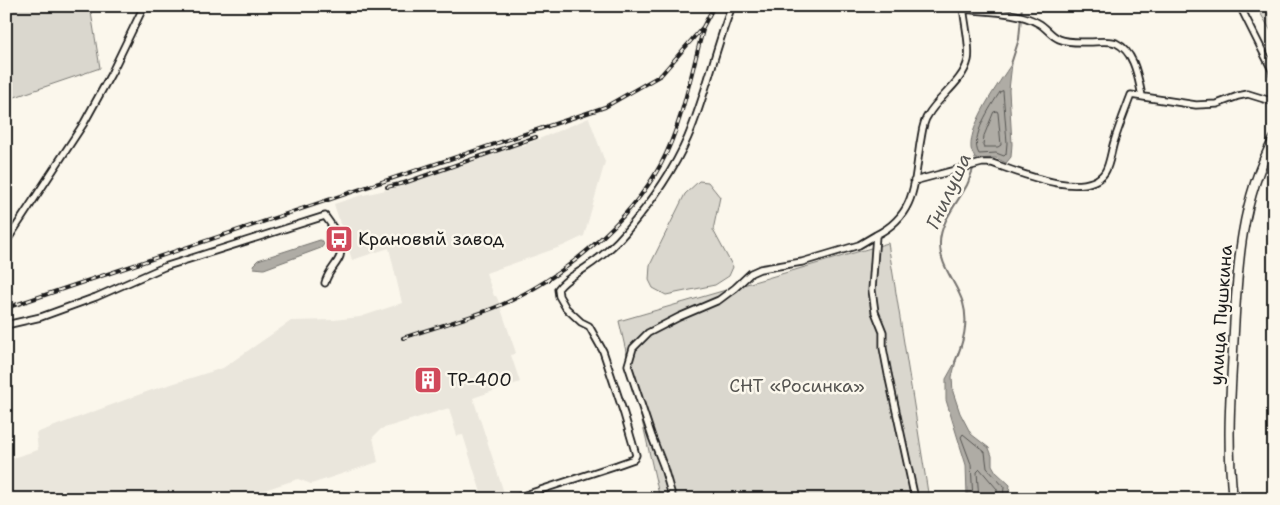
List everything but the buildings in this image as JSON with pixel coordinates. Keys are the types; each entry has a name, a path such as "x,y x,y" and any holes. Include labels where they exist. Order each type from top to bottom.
{"main road":[{"name":"улица Пушкина","path":"1233,499 1228,433 1239,256 1250,196 1266,154 1274,139"}],"street":[{"path":"6,242 84,123 112,72 144,6"},
{"path":"513,499 634,459 636,455 603,351 589,326 581,322 566,308 559,296 558,289 563,282 587,267 610,249 624,234 653,198 676,162 688,136 732,6"},
{"path":"1240,6 1272,70 1274,78"},
{"path":"673,499 628,364 633,348 648,333 719,300 751,273 760,269 812,259 859,245 886,231 900,219 913,193 922,128 927,116 963,73 969,59 963,7 1027,18 1040,23 1056,38 1061,40 1115,43 1126,51 1132,61 1137,72 1142,96"},
{"path":"914,181 982,163 992,164 1049,182 1078,185 1092,182 1105,172 1131,95 1196,105 1217,104 1248,94 1274,102"},
{"path":"6,325 41,317 87,300 164,267 325,216 340,243 340,256 327,275 325,284"},
{"path":"876,235 872,290 875,312 883,332 883,348 915,499"}],"shaded area":[{"path":"589,118 605,162 584,236 563,246 486,273 494,296 498,300 516,353 511,355 520,382 473,398 505,496 496,499 483,499 463,435 457,436 449,408 381,429 373,437 378,462 311,484 298,479 237,499 192,499 191,496 182,499 6,499 6,460 38,450 36,433 149,391 223,368 291,321 360,317 402,303 389,248 352,260 334,204 359,196 404,186 403,181 520,142 522,146"}],"green space":[{"path":"6,6 90,6 100,68 6,100"},
{"path":"1256,6 1274,6 1274,36"},
{"path":"699,181 708,182 720,197 713,230 733,267 729,276 715,285 666,295 653,288 649,280 650,265 685,194"},
{"name":"СНТ «Росинка»","path":"888,243 929,499 660,499 619,321"}],"water":[{"path":"1012,63 1009,90 1011,157 1006,163 996,158 975,159 971,148 975,127 986,104"},
{"path":"320,240 325,243 321,248 264,269 254,268 253,265 258,260"},
{"path":"956,361 952,377 953,392 960,413 971,434 989,448 992,456 992,465 996,472 1010,485 1008,499 969,499 967,495 966,465 946,400 946,379"}],"waterway":[{"name":"Гнилуша","path":"1011,64 1019,39 1022,6"},
{"name":"Гнилуша","path":"955,362 964,333 965,310 942,259 940,243 946,220 967,185 974,167"}],"railway":[{"path":"6,308 605,107 661,75 703,27 714,6"},
{"path":"403,338 489,310 524,294 570,265 612,228 647,186 668,149 675,133 703,30"},
{"path":"387,187 404,183 536,137"}],"place":[{"name":"Крановый завод","path":"339,239"},
{"name":"ТР-400","path":"428,380"}]}
